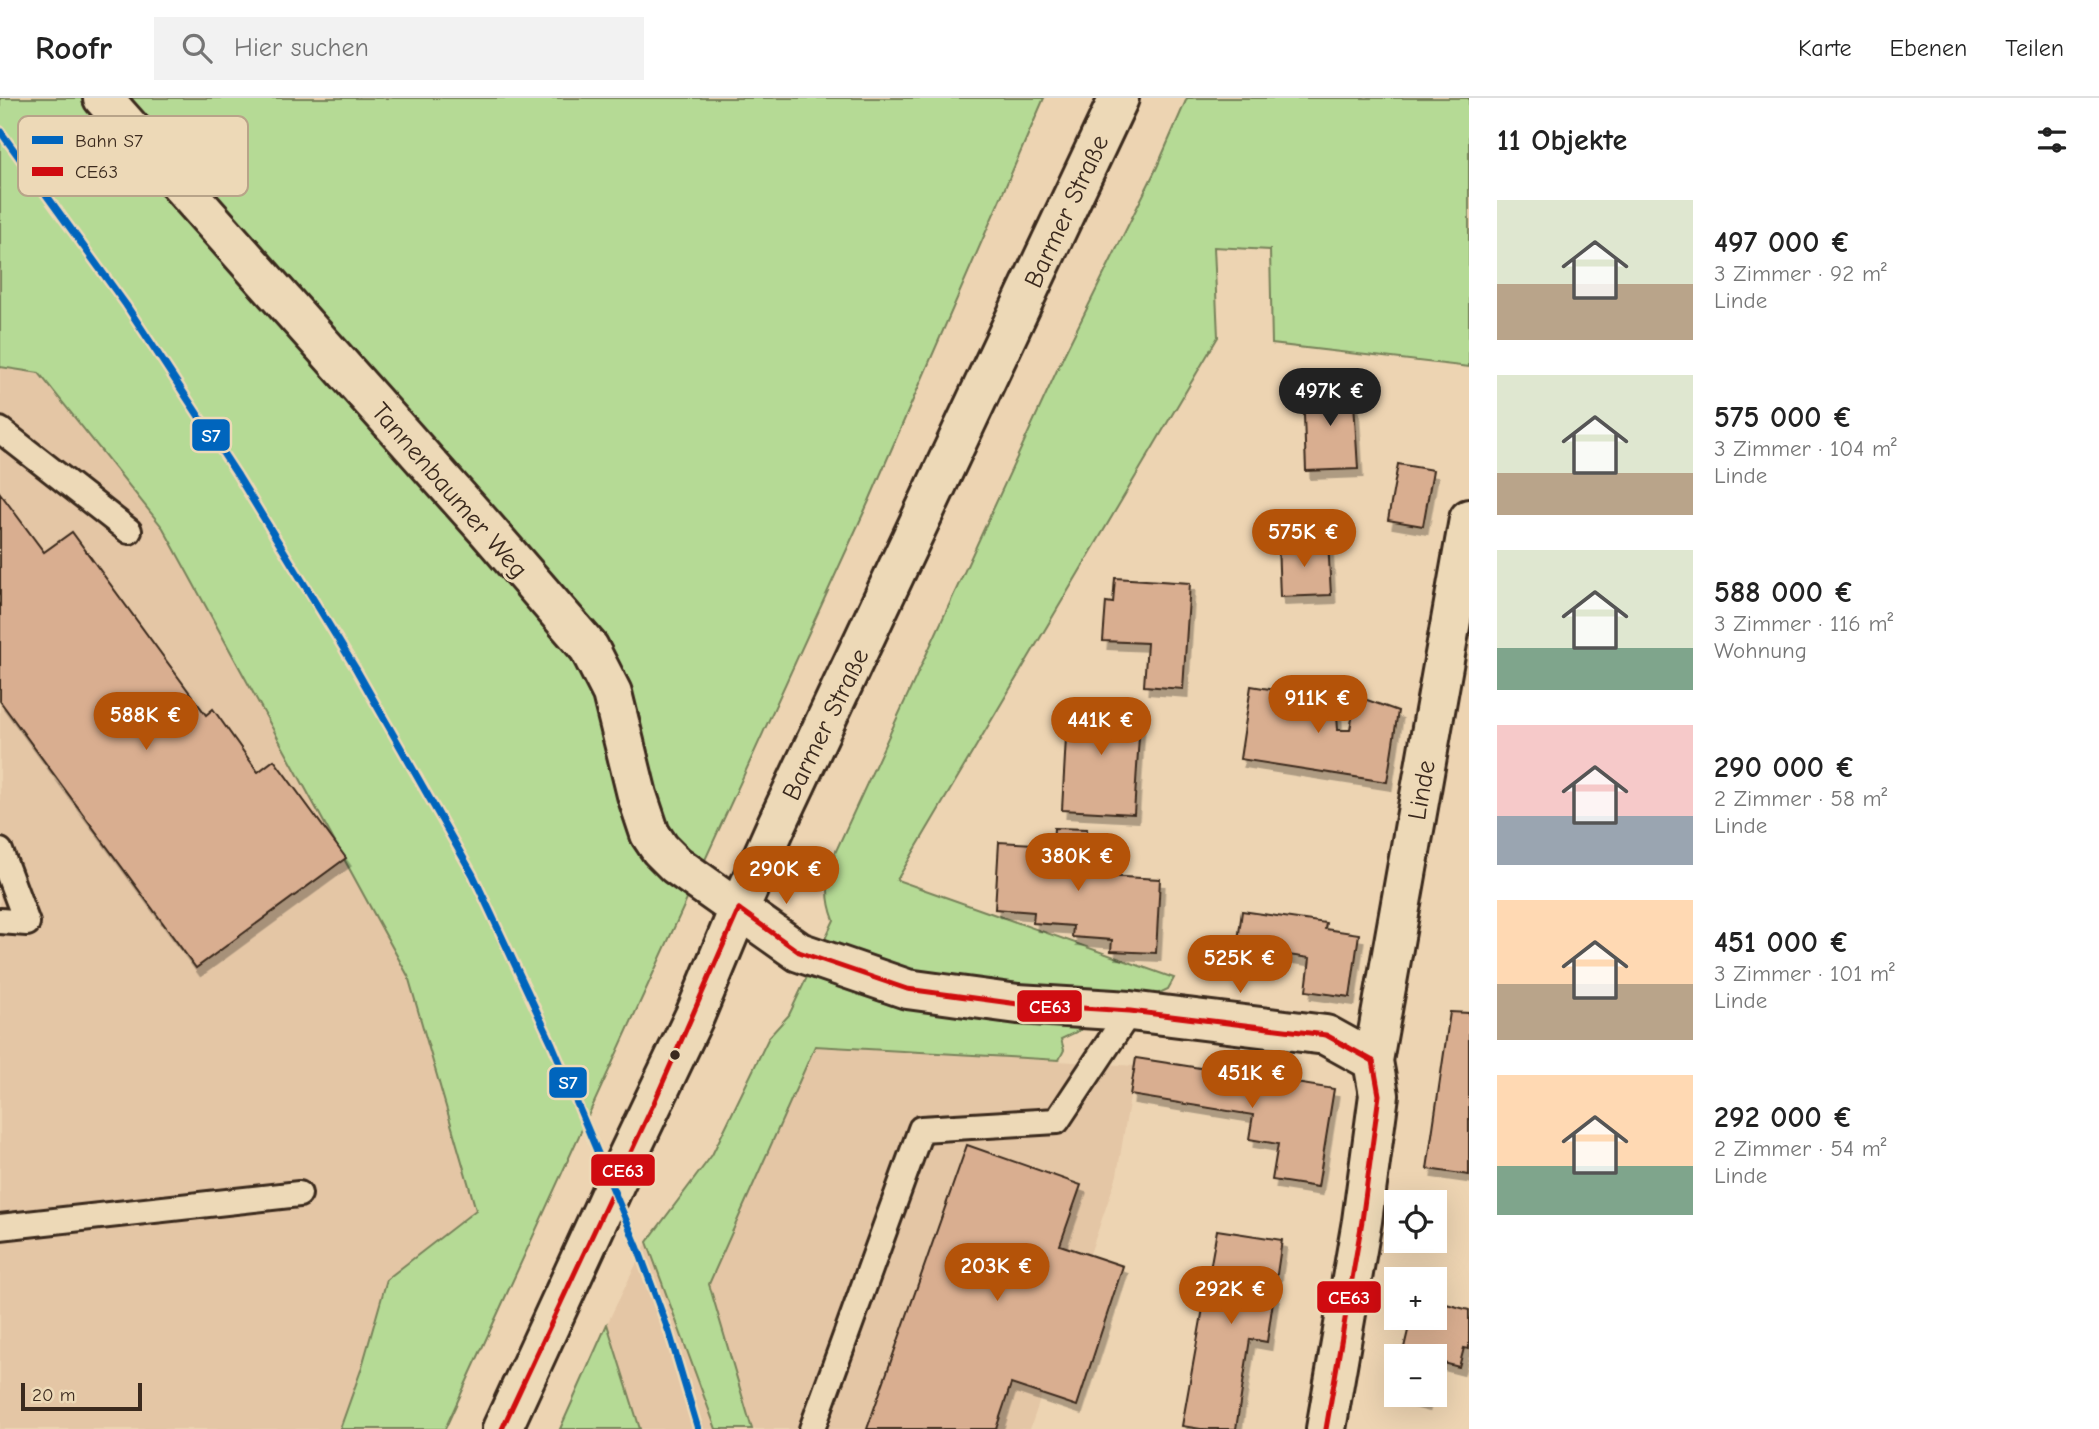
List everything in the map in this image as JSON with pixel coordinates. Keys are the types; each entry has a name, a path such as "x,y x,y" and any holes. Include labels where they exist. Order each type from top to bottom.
{"street":[{"name":"Tannenbaumer Weg","path":"103,98 119,116"},
{"name":"Barmer Straße","path":"502,1429 695,1015 739,909 1119,98"},
{"name":"Tannenbaumer Weg","path":"190,196 589,648 612,693 637,795 650,834 676,865 739,909"},
{"name":"Linde","path":"1326,1429 1362,1221 1379,1095 1373,1061 1469,519"},
{"path":"739,909 799,952 907,989 1018,1004 1130,1011 1326,1035 1373,1061"}],"lane":[{"path":"0,430 128,531"},
{"path":"0,851 27,923 0,920"},
{"path":"812,1429 921,1129 1057,1121 1130,1011"},
{"path":"0,1227 299,1194"}],"shaded area":[{"path":"0,367 39,373 163,528 408,976 476,1211 387,1279 361,1370 340,1429 0,1429"},
{"path":"815,1045 1135,1066 1117,1175 1030,1429 752,1429 709,1284"},
{"path":"647,1242 716,1429 640,1429 607,1324"}],"green space":[{"path":"0,98 1044,98 869,501 445,1429 340,1429 361,1370 387,1279 476,1210 408,976 163,528 39,373 0,367"},
{"path":"1187,98 1469,98 1469,367 1272,344 1270,250 1214,247 1218,337 897,880 1174,978 1168,989 1061,1039 1064,1050 1059,1060 815,1046 709,1284 752,1429 716,1429 647,1242 712,1155 769,1037 789,1015 834,920 828,886 835,853 1064,355 1157,167"},
{"path":"607,1324 640,1429 560,1429"}],"building":[{"path":"1353,385 1358,469 1306,471 1303,387"},
{"path":"1398,464 1433,470 1423,526 1388,520"},
{"path":"0,493 44,552 72,532 206,715 213,709 258,772 274,760 346,858 196,968 0,701"},
{"path":"1328,540 1331,595 1280,597 1278,542"},
{"path":"1115,578 1190,583 1183,689 1144,686 1147,643 1103,641 1106,602 1113,603"},
{"path":"1251,686 1336,700 1338,730 1350,730 1356,696 1398,711 1387,782 1240,759"},
{"path":"1068,701 1141,705 1134,814 1062,810"},
{"path":"1054,828 1087,829 1085,875 1160,879 1156,953 1111,951 1112,940 1072,937 1073,926 1033,923 1034,912 995,909 999,842 1053,845"},
{"path":"1242,911 1326,923 1325,929 1359,934 1350,997 1306,991 1310,958 1237,948"},
{"path":"1450,1012 1469,1013 1469,1175 1427,1169"},
{"path":"1136,1058 1334,1089 1318,1187 1272,1180 1278,1144 1249,1139 1253,1115 1130,1095"},
{"path":"967,1145 1081,1185 1060,1245 1123,1266 1077,1406 1011,1384 996,1429 867,1429"},
{"path":"1217,1230 1282,1240 1267,1342 1250,1339 1236,1429 1182,1426"},
{"path":"1447,1304 1469,1310 1469,1349 1464,1348 1459,1367 1447,1364 1447,1344 1405,1344 1408,1330 1447,1330"}],"rail line":[{"name":"S7","path":"0,131 18,156"},
{"name":"S7","path":"47,196 126,305 238,476 356,669 473,875 552,1044 637,1246 669,1332 698,1429"}],"transit line":[{"name":"CE63","path":"739,909 799,952 907,989 1018,1004 1130,1011 1326,1035 1373,1061"},
{"name":"CE63","path":"502,1429 653,1105 739,909"},
{"name":"CE63","path":"1326,1429 1362,1221 1379,1095 1373,1061"}]}
